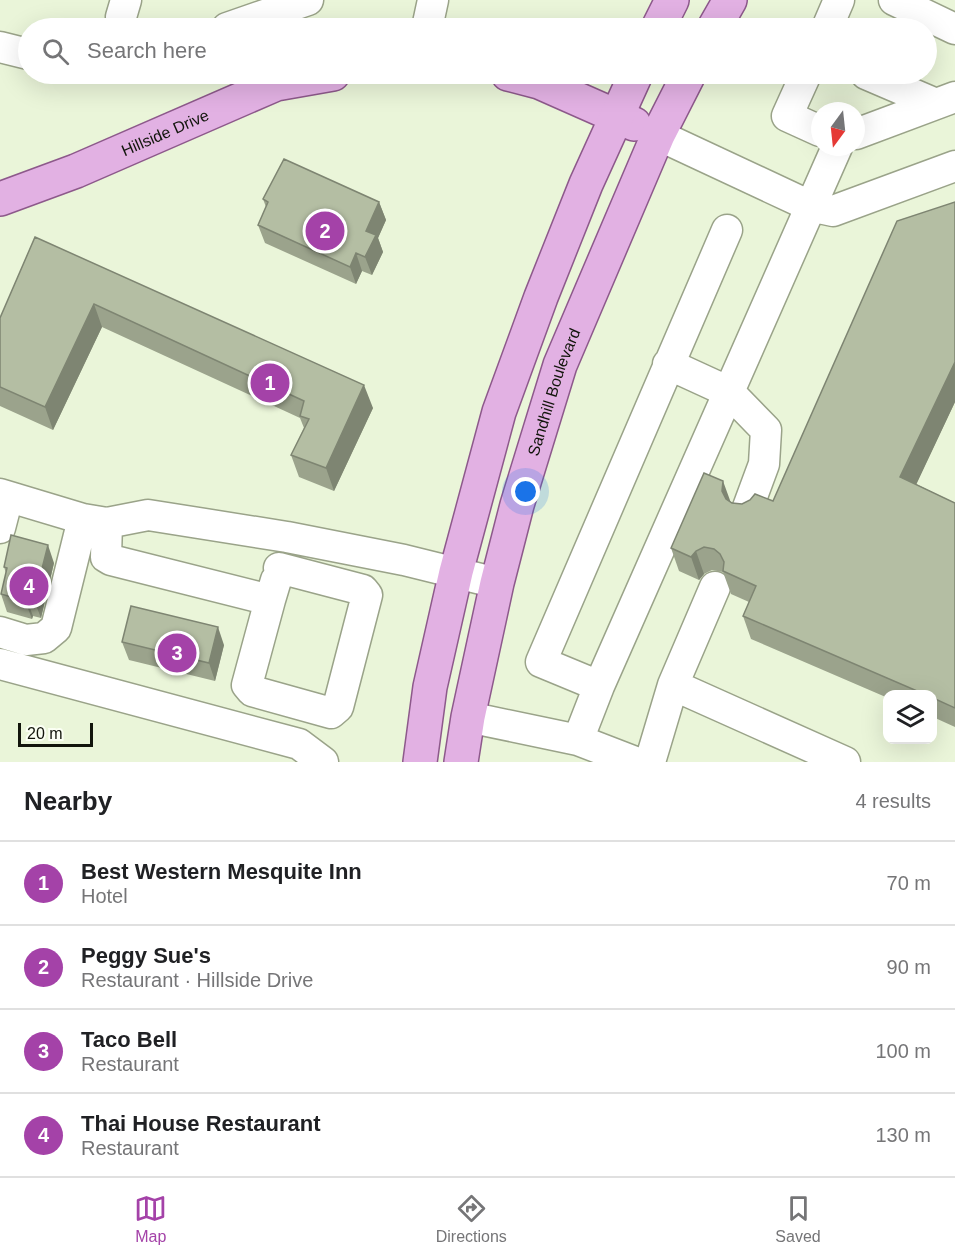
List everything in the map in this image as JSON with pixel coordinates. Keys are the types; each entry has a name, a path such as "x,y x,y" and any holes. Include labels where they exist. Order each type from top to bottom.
{"main road":[{"path":"663,18 672,0"},
{"path":"720,18 730,0"},
{"name":"Hillside Drive","path":"0,199 76,171 276,84"},
{"path":"546,84 658,135"},
{"path":"420,762 430,687 456,572 507,385 586,183 631,84"},
{"name":"Sandhill Boulevard","path":"461,762 468,717 516,505 560,364 658,135 684,84"}],"lane":[{"path":"121,18 126,0"},
{"path":"256,18 308,0"},
{"path":"429,18 433,0"},
{"path":"831,18 839,0"},
{"path":"894,0 932,18"},
{"path":"937,20 955,29"},
{"path":"0,47 18,52"},
{"path":"802,84 787,116 811,127"},
{"path":"897,84 946,100"},
{"path":"865,131 946,100"},
{"path":"658,135 810,206 833,211 955,166"},
{"path":"578,740 599,686 833,156"},
{"path":"599,686 541,662 727,230"},
{"path":"669,364 729,392 766,430 764,464 747,510"},
{"path":"0,528 4,495 95,521 148,515 287,537 456,572 497,583"},
{"path":"95,521 106,557 111,560 270,600"},
{"path":"0,632 26,640 44,638 56,628 95,521"},
{"path":"279,568 363,590 368,595 338,707 331,712 252,691 247,685 287,537"},
{"path":"650,762 673,685 715,587"},
{"path":"0,664 299,744 323,762"},
{"path":"673,685 845,762"},
{"path":"468,717 578,740 635,762"}],"building":[{"path":"284,159 379,202 366,231 376,235 365,257 356,253 350,267 258,225 268,202 263,199"},
{"path":"955,202 955,362 900,477 955,503 955,708 937,700 937,690 915,690 743,616 756,586 723,571 724,562 714,549 704,547 691,557 671,548 704,473 723,481 722,491 726,499 732,503 742,504 755,494 773,501 897,221"},
{"path":"35,237 364,385 326,468 291,455 309,419 300,416 304,401 94,304 45,407 0,387 0,318"},
{"path":"11,535 48,545 34,600 26,598 25,601 1,594"},
{"path":"131,606 218,627 209,663 122,642"}],"place":[{"name":"Peggy Sue's","path":"325,231"},
{"name":"Best Western Mesquite Inn","path":"270,383"},
{"name":"Thai House Restaurant","path":"29,586"},
{"name":"Taco Bell","path":"177,653"}]}
